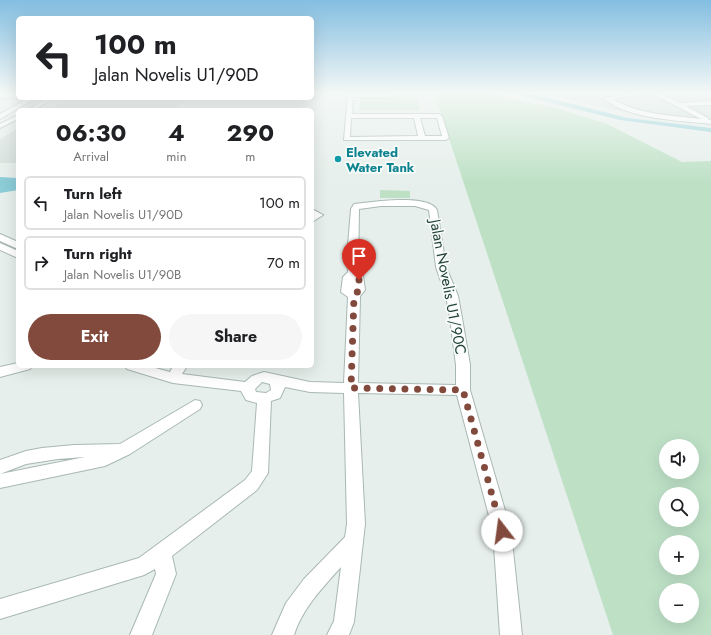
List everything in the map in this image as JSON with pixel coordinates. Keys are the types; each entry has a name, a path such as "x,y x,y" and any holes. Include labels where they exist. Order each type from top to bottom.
{"street":[{"path":"350,123 351,130 346,139 446,139 441,123"},
{"path":"418,123 422,139"},
{"path":"398,131 420,131"},
{"name":"Jalan Novelis U1/90C","path":"351,388 354,296 348,292 347,286 348,277 353,273 352,257 355,208 360,204 418,204 428,206 433,210 441,267 452,296 457,324 463,365 463,390"},
{"path":"0,237 16,245"},
{"path":"0,246 16,254"},
{"path":"0,372 17,368"},
{"path":"139,368 173,378 248,387 257,379 269,375 310,387 463,390 502,531 510,635"},
{"path":"173,378 179,368"},
{"path":"0,609 144,566 162,554 251,485 260,473 269,397 278,391 278,385 269,375"},
{"path":"248,387 248,392 251,396 269,397 310,387"},
{"path":"338,635 344,622 352,543 356,524 351,388"},
{"path":"0,481 99,462 124,450 195,405"},
{"path":"0,467 11,461 65,452 124,450"},
{"path":"283,635 292,612 324,570 352,543"},
{"path":"141,635 166,574 162,554"}],"shaded area":[{"path":"693,123 711,123 711,125"},
{"path":"16,129 16,163 0,163 0,139"}],"green space":[{"path":"444,123 603,123 682,162 711,161 711,635 613,635"},
{"path":"380,190 410,191 410,198 380,198"}],"water":[{"path":"640,123 666,123 711,128 711,132"},
{"path":"0,177 16,178 16,190 0,193"}],"place":[{"name":"Elevated Water Tank","path":"338,159"}],"route":[{"path":"359,280 359,290 354,296 351,388 463,390 502,531"}]}
